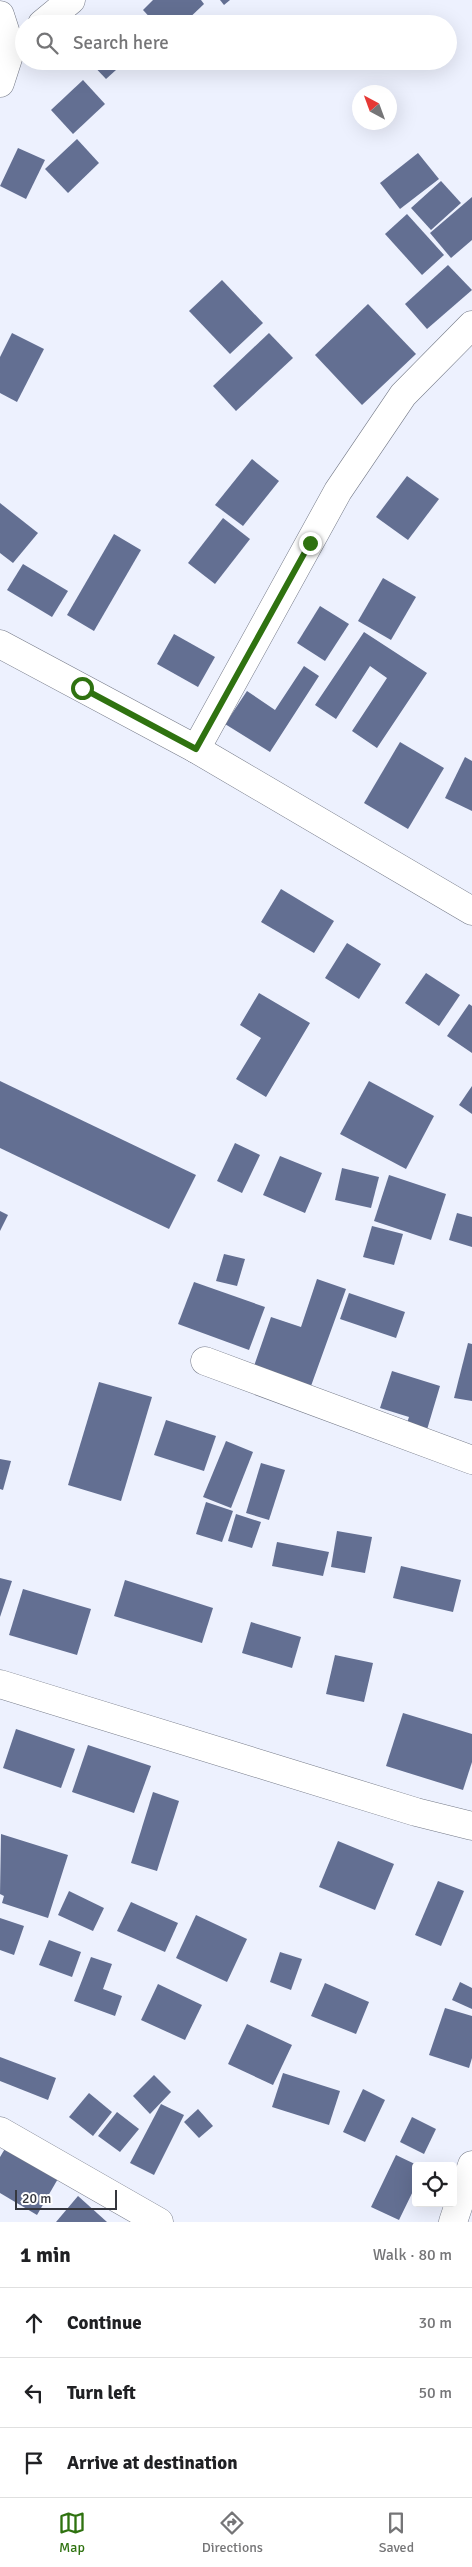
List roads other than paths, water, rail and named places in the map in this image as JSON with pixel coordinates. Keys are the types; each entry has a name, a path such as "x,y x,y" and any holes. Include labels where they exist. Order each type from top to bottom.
{"street":[{"path":"53,15 71,0"},
{"path":"0,15 12,48 0,83"},
{"path":"196,749 338,492 403,394 472,325"},
{"path":"0,644 196,749 472,911"},
{"path":"205,1361 472,1460"},
{"path":"0,1684 416,1812 472,1826"},
{"path":"0,2131 159,2222"},
{"path":"453,2222 472,2165"}]}
